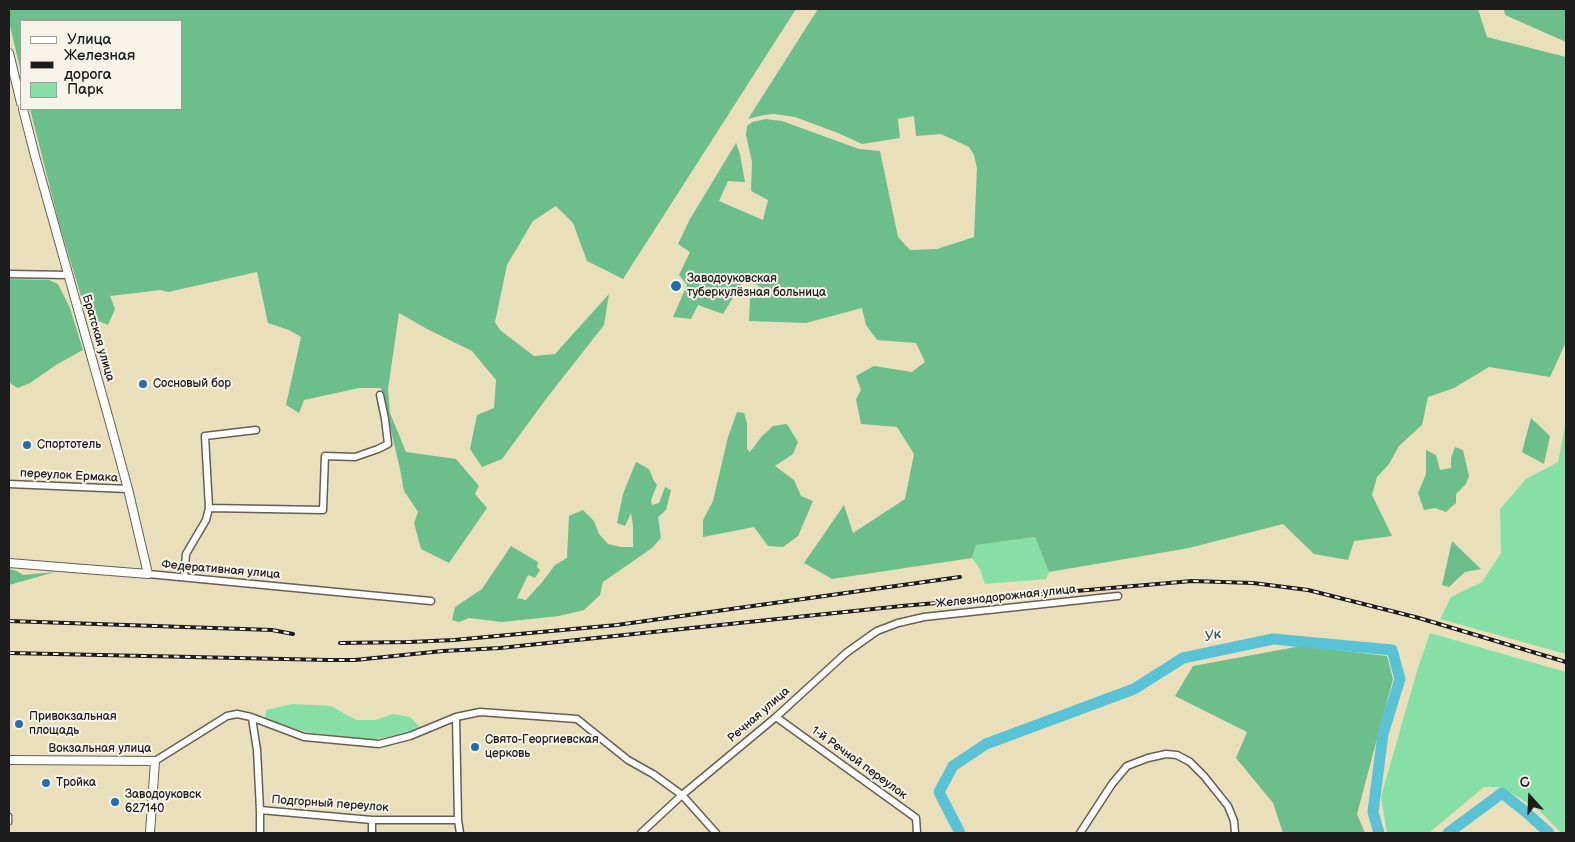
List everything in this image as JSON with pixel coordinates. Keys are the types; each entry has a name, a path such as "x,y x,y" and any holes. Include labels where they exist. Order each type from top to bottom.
{"street":[{"path":"9,53 20,99"},
{"name":"Братская улица","path":"23,110 128,490 148,574"},
{"path":"9,274 68,275"},
{"path":"209,508 323,510 326,456 355,457 388,444 386,419 380,395"},
{"path":"184,577 186,554 206,520 209,508 205,436 256,430"},
{"name":"переулок Ермака","path":"9,484 128,490"},
{"name":"Федеративная улица","path":"9,563 184,577 431,601"},
{"name":"Железнодорожная улица","path":"898,623 924,617 1118,596"},
{"name":"Речная улица","path":"641,833 682,795 776,717 846,653 877,631 898,623"},
{"name":"Вокзальная улица","path":"9,760 155,761 227,716 237,714 304,737 379,744 410,736 456,717 480,712 576,719 628,760 653,774 682,795 716,833"},
{"path":"456,717 458,820 460,833"},
{"name":"1-й Речной переулок","path":"776,717 916,818 917,833"},
{"path":"252,718 257,750 260,833"},
{"path":"1080,833 1112,784 1127,766 1166,754 1177,755 1190,762 1204,776 1228,806 1234,821 1235,833"},
{"path":"150,833 155,761"},
{"name":"Подгорный переулок","path":"260,810 372,820 458,820"},
{"path":"9,816 9,822"},
{"path":"372,820 372,833"}],"green space":[{"path":"9,9 796,9 623,279 587,261 573,223 556,206 533,221 507,265 495,322 500,330 534,356 555,354 609,294 604,325 502,459 482,467 470,449 477,415 494,408 496,380 472,351 399,313 388,389 390,413 406,452 456,459 479,486 475,494 487,508 449,563 421,549 414,523 418,512 404,491 381,388 359,388 304,400 299,413 286,405 301,337 289,330 268,323 257,272 168,292 161,290 110,296 115,309 108,325 87,316 59,223 30,110 182,110 182,20 20,20 20,68 9,22"},
{"path":"818,9 1478,9 1487,37 1566,57 1566,342 1550,377 1489,367 1454,388 1428,397 1422,425 1399,446 1389,464 1377,477 1372,495 1392,536 1354,541 1348,560 1314,554 1283,524 1189,548 1049,572 1035,537 976,545 972,558 832,579 804,563 844,505 853,533 905,499 914,454 897,427 861,424 856,399 861,390 856,376 874,366 912,372 925,362 916,343 877,340 866,325 862,308 806,323 749,321 750,297 759,286 745,278 723,314 698,305 691,319 673,317 687,285 679,275 690,252 678,244 690,219 736,143 745,182 728,181 719,201 763,220 768,200 751,191 752,162 746,135 747,126 752,122 766,119 782,121 859,149 880,151 898,237 910,250 937,249 974,237 977,168 974,155 969,147 941,134 916,136 914,116 898,119 900,138 862,144 795,117 774,114 748,119"},
{"path":"1504,9 1566,9 1566,42 1505,15"},
{"path":"9,279 49,280 58,284 70,308 83,350 56,365 30,383 18,388 11,384 9,378"},
{"path":"737,412 744,413 747,423 747,449 750,452 762,436 773,426 787,424 798,442 793,454 775,466 794,480 801,496 813,501 798,536 783,547 768,546 754,527 703,537 703,520 713,501 728,437"},
{"path":"1531,418 1550,436 1544,464 1522,452"},
{"path":"1566,421 1566,654 1440,619 1451,597 1482,582 1501,553 1500,509 1526,479 1558,462"},
{"path":"1455,447 1463,450 1469,476 1466,484 1456,494 1456,503 1446,512 1435,508 1424,510 1418,493 1426,474 1426,450 1436,455 1440,470 1451,468 1451,458"},
{"path":"636,462 649,469 657,485 651,500 652,505 659,503 665,487 671,490 666,510 658,517 661,538 652,548 603,582 600,595 584,610 559,616 502,622 469,618 459,622 452,620 455,607 482,589 511,546 538,562 537,567 540,570 535,578 528,575 517,598 526,600 555,565 567,558 569,516 583,510 594,521 599,534 608,544 633,547 631,513 625,526 617,523 623,494"},
{"path":"1035,537 1049,572 1046,579 985,584 980,569 972,558 976,545"},
{"path":"1452,541 1481,569 1465,572 1449,587 1442,585"},
{"path":"9,569 23,575 55,572 9,585"},
{"path":"1430,633 1566,672 1566,833 1561,833 1540,811 1502,787 1484,787 1429,833 1387,833 1381,797 1417,671"},
{"path":"1301,646 1387,656 1393,679 1357,814 1365,833 1283,833 1273,803 1236,758 1247,732 1175,696 1193,666"},
{"path":"292,704 331,706 356,720 375,720 393,714 410,717 421,728 396,736 370,740 306,732 265,719 266,710"}],"waterway":[{"name":"Ук","path":"960,833 939,792 953,766 986,744 1134,689 1183,658 1273,639 1392,650 1400,679 1383,734 1373,812 1379,833"},
{"name":"Ук","path":"1448,833 1502,793 1549,833"}],"railway":[{"path":"340,643 454,640 617,625 960,577"},
{"path":"9,653 355,660 443,651 500,648 902,606 1192,581 1253,583 1308,590 1419,618 1566,662"},
{"path":"9,621 272,630 293,634"}],"place":[{"name":"Заводоуковская туберкулёзная больница","path":"676,286"},
{"name":"Сосновый бор","path":"143,384"},
{"name":"Спортотель","path":"27,445"},
{"name":"Привокзальная площадь","path":"19,724"},
{"name":"Свято-Георгиевская церковь","path":"475,747"},
{"name":"Тройка","path":"46,783"},
{"name":"Заводоуковск 627140","path":"115,802"}]}
